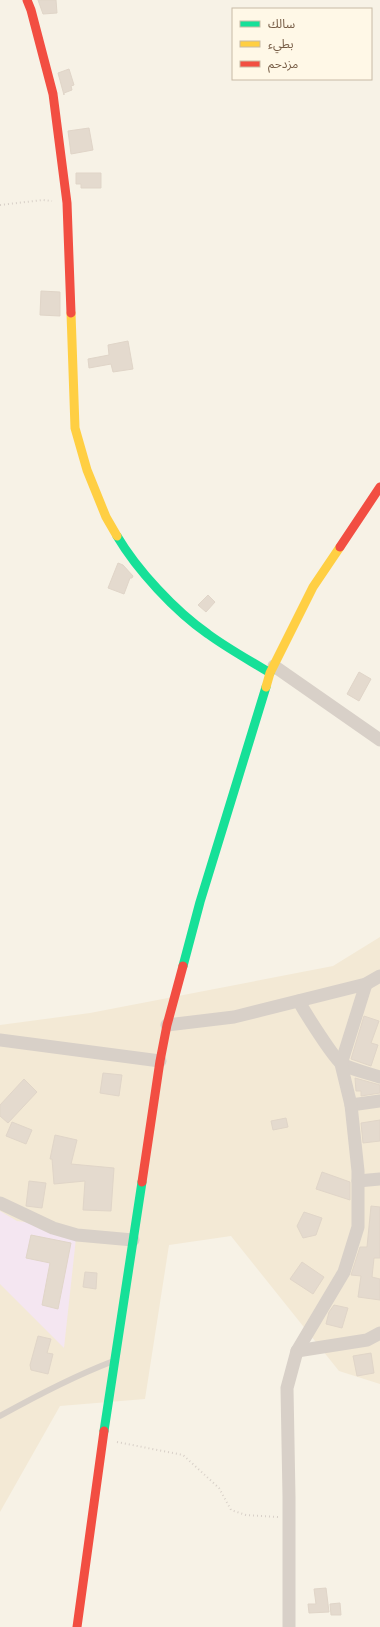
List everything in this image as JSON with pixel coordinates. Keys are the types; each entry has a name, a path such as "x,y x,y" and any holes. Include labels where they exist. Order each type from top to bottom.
{"main road":[{"path":"27,0 53,94 67,203 75,428 87,470 106,517 128,555 172,604 208,634 272,669"},
{"path":"77,1627 114,1361 160,1061 167,1025 200,902 272,669 313,587 380,487"}],"street":[{"path":"272,669 380,740"},
{"path":"167,1025 234,1017 366,984 380,976"},
{"path":"341,1064 366,984"},
{"path":"289,1627 287,1388 297,1351 344,1272 358,1227 358,1181 351,1104 341,1064 320,1036 301,1006 299,1000"},
{"path":"0,1040 160,1061"},
{"path":"341,1064 380,1077"},
{"path":"351,1104 380,1101"},
{"path":"358,1181 380,1179"},
{"path":"0,1202 59,1230 77,1234 133,1240"},
{"path":"297,1351 367,1340 380,1333"}],"lane":[{"path":"0,1416 49,1389 85,1372 114,1361"}],"path":[{"path":"0,205 43,200 67,203"},
{"path":"103,1440 183,1455 219,1488 231,1510 246,1515 289,1518"}],"shaded area":[{"path":"380,937 380,1384 339,1371 231,1236 169,1245 145,1399 60,1406 0,1512 0,1025 90,1013 333,966"},
{"path":"0,1211 17,1221 77,1229 64,1348 0,1284"}],"building":[{"path":"38,0 56,0 57,13 43,14"},
{"path":"69,69 74,85 71,86 72,90 64,93 64,95 58,73"},
{"path":"89,128 93,150 71,154 68,131"},
{"path":"76,173 101,173 101,188 81,188 81,184 76,184"},
{"path":"41,291 60,292 60,316 40,315"},
{"path":"128,341 133,369 113,372 111,364 89,368 88,359 109,355 108,345"},
{"path":"118,563 123,565 133,576 130,578 124,594 108,588"},
{"path":"208,595 215,602 206,612 198,605"},
{"path":"359,672 371,679 359,701 347,694"},
{"path":"364,1016 379,1021 371,1043 378,1045 371,1066 351,1059"},
{"path":"103,1073 122,1075 119,1096 100,1093"},
{"path":"355,1078 380,1085 380,1093 361,1096 361,1091 356,1091"},
{"path":"24,1079 37,1092 8,1123 0,1116 0,1105"},
{"path":"286,1118 288,1127 273,1130 271,1121"},
{"path":"380,1120 380,1141 363,1143 361,1123"},
{"path":"12,1122 32,1130 26,1144 6,1136"},
{"path":"55,1135 77,1140 71,1164 114,1168 111,1211 83,1210 85,1181 54,1184 52,1159 50,1159"},
{"path":"322,1172 350,1182 350,1200 316,1189"},
{"path":"29,1181 46,1183 42,1208 26,1206"},
{"path":"371,1206 380,1207 380,1258 374,1258 372,1277 380,1279 380,1300 358,1297 361,1276 351,1275 360,1247 367,1247"},
{"path":"304,1212 322,1218 316,1235 303,1238 297,1226"},
{"path":"31,1235 71,1243 58,1309 42,1305 50,1263 26,1258"},
{"path":"302,1262 324,1277 313,1294 290,1279"},
{"path":"85,1272 97,1273 96,1289 83,1287"},
{"path":"334,1305 348,1308 342,1328 326,1324 329,1312"},
{"path":"38,1336 51,1339 47,1353 53,1354 48,1374 31,1370 30,1365"},
{"path":"371,1353 374,1373 357,1376 353,1356"},
{"path":"326,1588 329,1612 309,1613 308,1604 316,1604 314,1589"},
{"path":"340,1603 341,1615 331,1615 330,1604"}],"traffic: fast":[{"path":"117,536 146,576 170,602 195,625 230,649 270,673"},
{"path":"183,966 200,902 266,687"},
{"path":"104,1431 142,1182"}],"traffic: slow":[{"path":"71,313 75,428 87,470 106,517 117,536"},
{"path":"266,687 270,673 313,587 340,547"}],"traffic: jam":[{"path":"27,0 53,94 67,203 71,313"},
{"path":"340,547 380,487"},
{"path":"142,1182 160,1061 167,1025 183,966"},
{"path":"77,1627 104,1431"}]}
